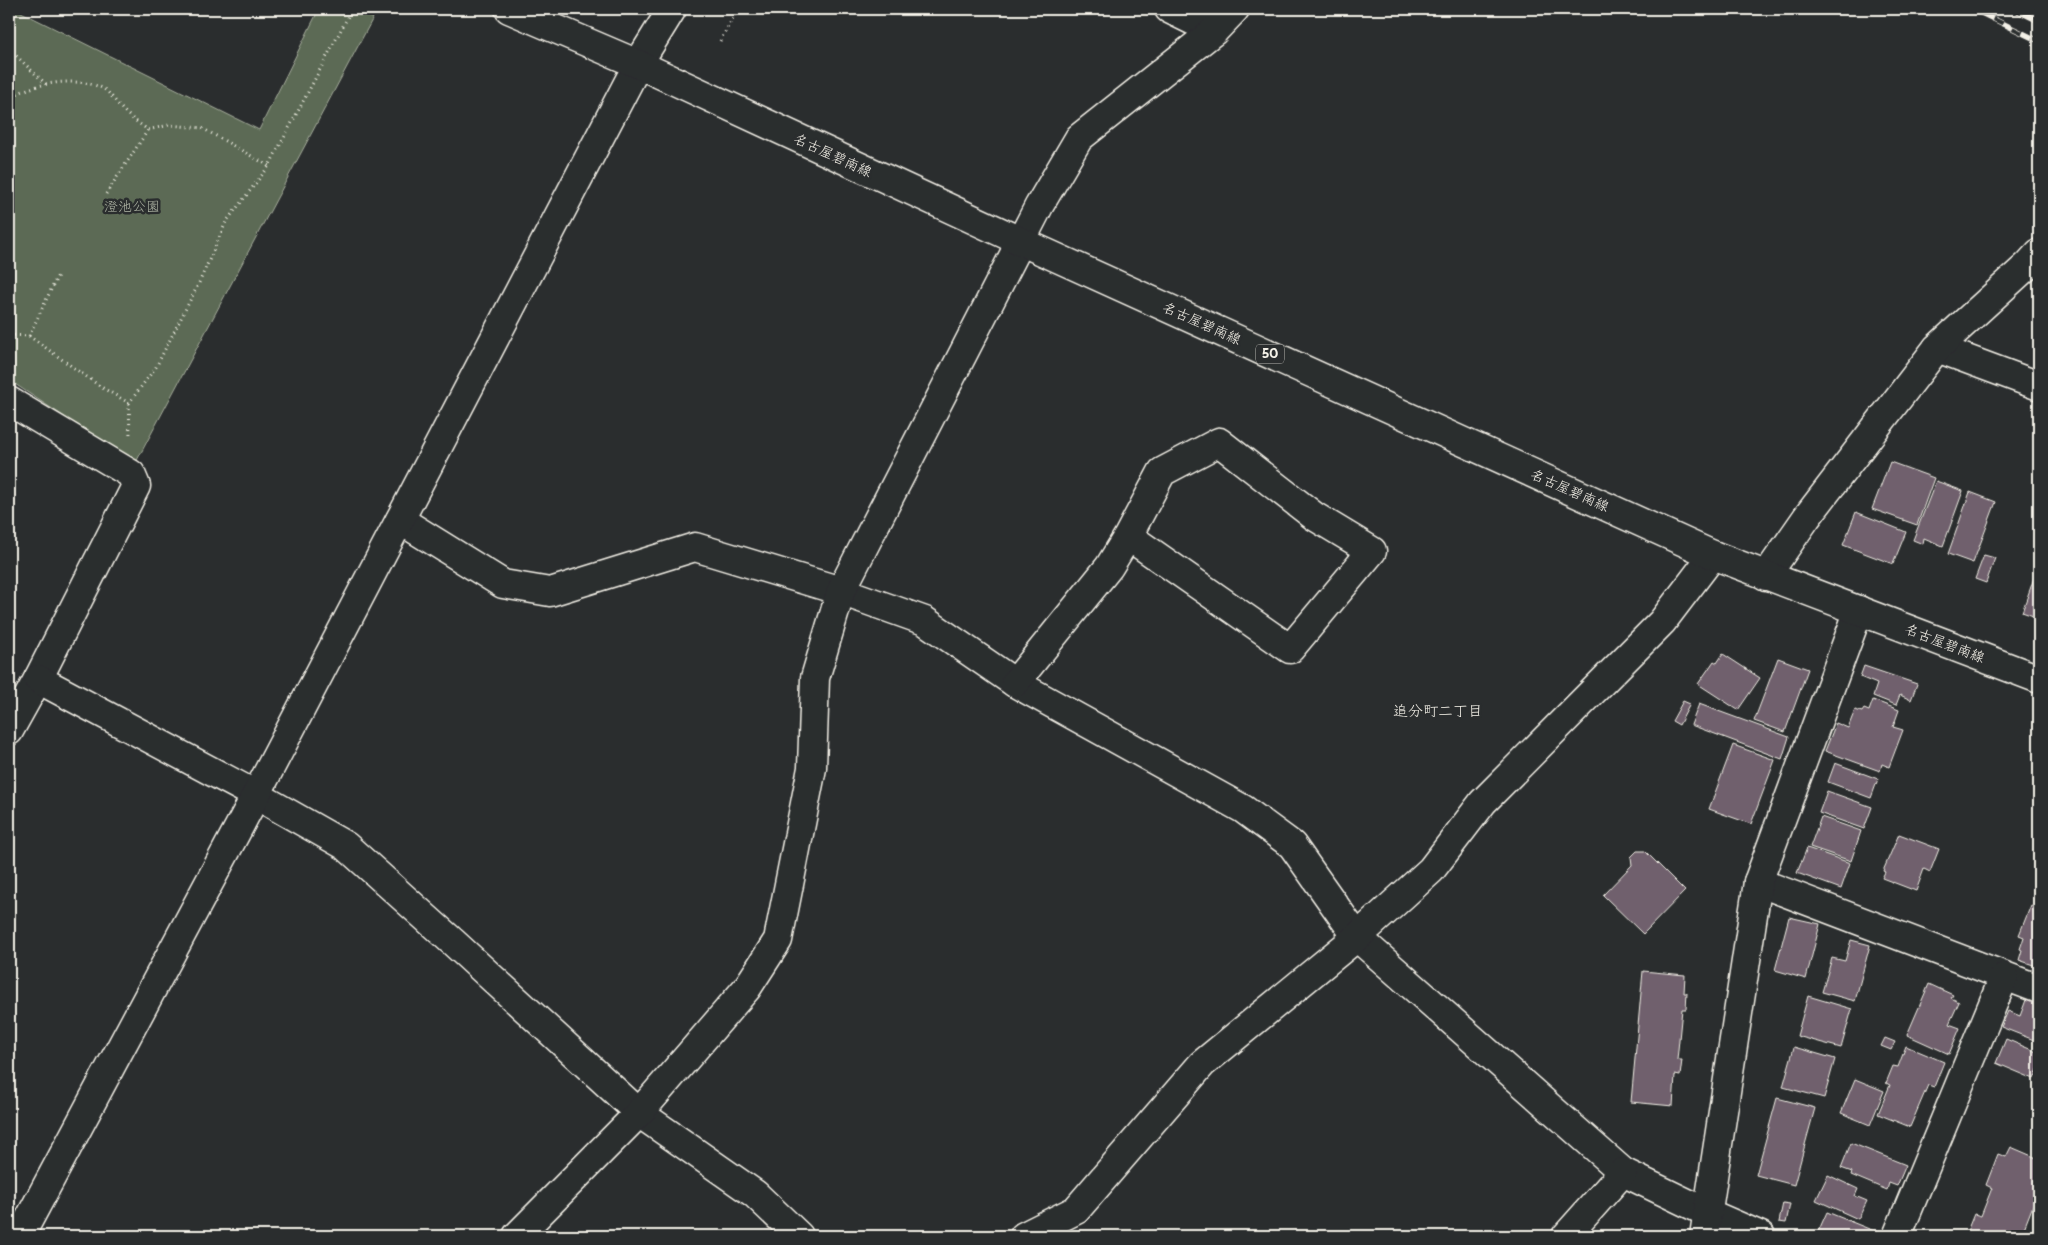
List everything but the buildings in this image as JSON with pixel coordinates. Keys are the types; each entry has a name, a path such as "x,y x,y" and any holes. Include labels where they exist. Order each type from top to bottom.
{"street":[{"name":"名古屋碧南線","path":"509,9 638,64 1020,241 1713,555 2039,679"},
{"path":"9,1231 19,1236 256,795 638,64 672,9"},
{"path":"1169,9 1214,31"},
{"path":"517,1236 639,1113 747,988 778,940 812,768 815,678 841,591 1020,241 1079,138 1214,31 1235,9"},
{"path":"1766,576 1937,348 2030,264 2039,253"},
{"path":"1937,348 2039,386"},
{"path":"9,401 131,474 136,486 38,679 9,731"},
{"path":"1015,683 1109,567 1162,472 1219,442 1314,516 1372,551 1290,649 1128,536"},
{"path":"400,520 503,584 550,592 695,547 841,591 925,622 1015,683 1243,809 1292,845 1356,937 1623,1172 1706,1225 1760,1236"},
{"path":"1024,1236 1076,1210 1202,1064 1356,937 1431,870 1483,802 1662,622 1713,555"},
{"path":"1706,1225 1758,882 1860,610"},
{"path":"38,679 256,795 346,846 462,949 639,1113 755,1194 800,1236"},
{"path":"1758,882 2039,989"},
{"path":"1897,1236 2004,977"},
{"path":"1566,1236 1623,1172"}],"path":[{"path":"9,335 29,336 101,387 129,403 156,366 199,283 226,222 269,166 352,9"},
{"path":"720,41 738,9"},
{"path":"9,49 47,85"},
{"path":"9,99 19,91 47,85 78,82 103,88 124,111 148,130"},
{"path":"106,194 148,130 169,125 202,128 269,166"},
{"path":"29,336 59,273"}],"green space":[{"name":"澄池公園","path":"9,9 15,9 259,130 319,9 352,9 373,18 135,464 9,380"}],"railway":[{"path":"1973,9 2039,41"},
{"path":"2014,9 2039,21"}],"district":[{"name":"追分町二丁目","path":"1438,711"}]}
